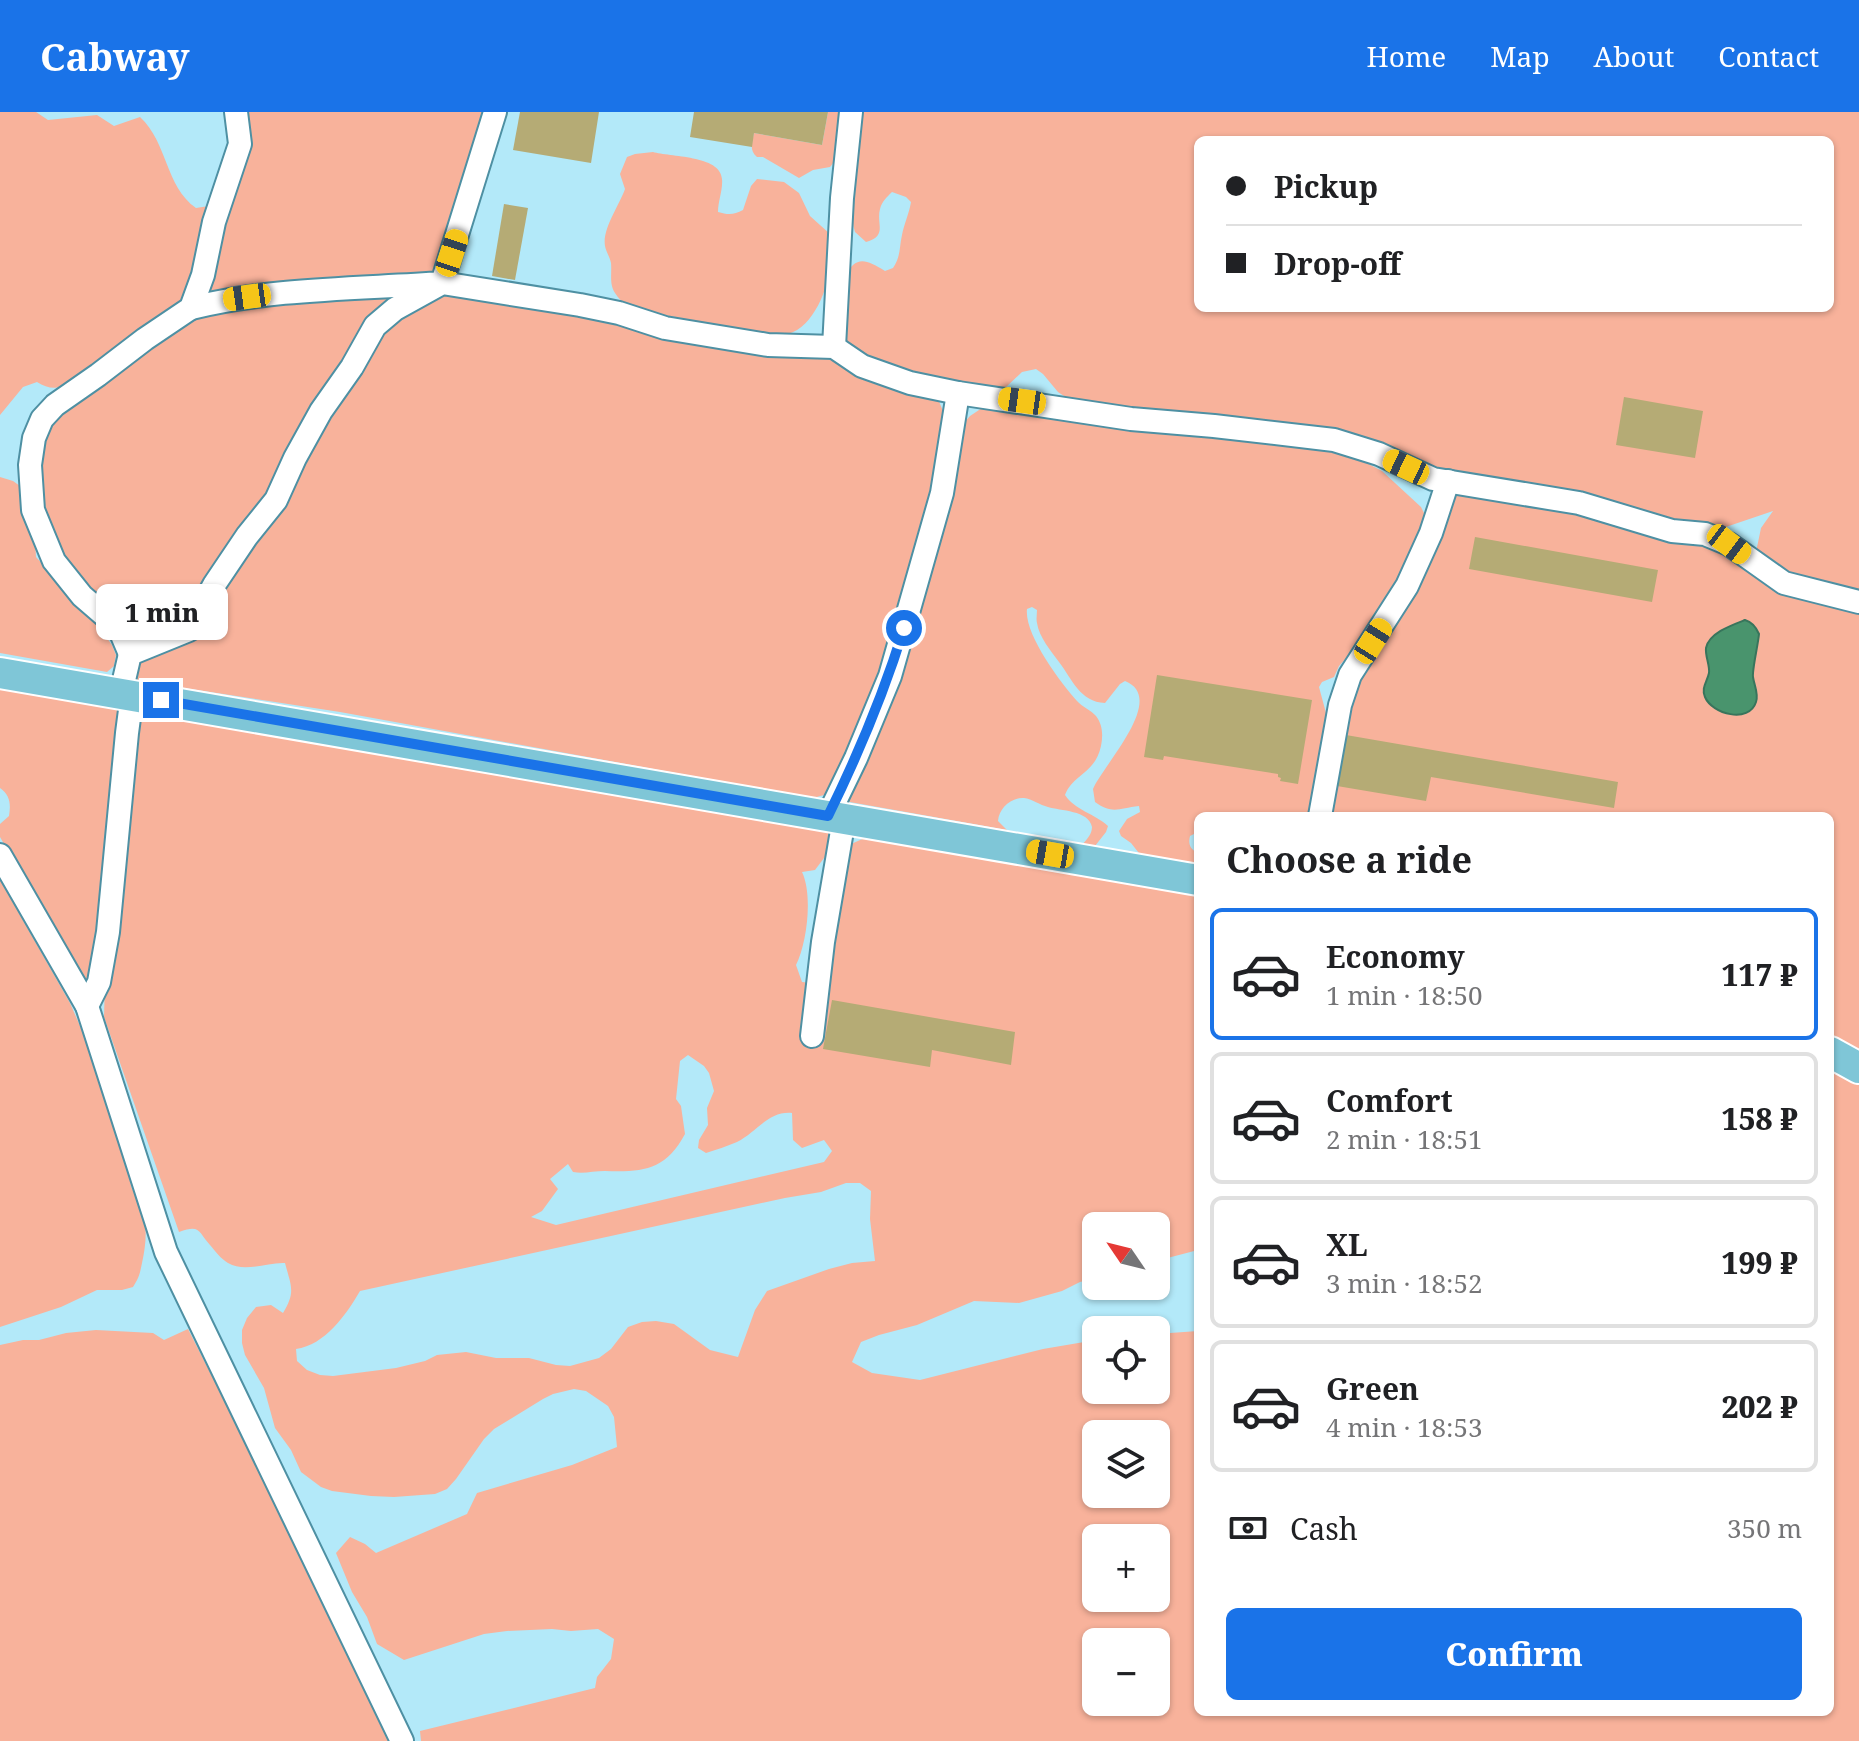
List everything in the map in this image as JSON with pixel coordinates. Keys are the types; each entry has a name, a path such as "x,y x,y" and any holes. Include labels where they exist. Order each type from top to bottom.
{"main road":[{"path":"0,673 1194,879"},
{"path":"1834,1054 1859,1068"}],"lane":[{"path":"191,308 203,275 214,222 240,144 236,112"},
{"path":"130,654 189,630 214,585 276,500 321,411 352,367 375,326 395,309 442,283 495,112"},
{"path":"834,347 842,198 851,112"},
{"path":"87,1006 99,982 108,932 127,733 130,654 119,628 82,596 54,561 33,510 30,465 34,438 42,419 55,405 191,308 222,300 272,293 442,283 580,305 619,313 665,328 768,345 834,347 862,366 910,383 958,393 1131,419 1334,440 1379,454 1433,479 1579,503 1672,531 1705,534 1729,544 1784,583 1859,602"},
{"path":"812,1036 836,818 894,662 942,493 958,393"},
{"path":"1321,812 1340,705 1350,675 1407,586 1431,533 1448,481"},
{"path":"0,855 87,1006 166,1252 402,1741"}],"shaded area":[{"path":"0,112 36,112 48,120 97,115 114,126 140,117 156,139 186,199 196,208 209,206 183,301 128,340 123,340 68,384 52,388 37,382 23,387 0,415"},
{"path":"246,112 491,112 440,281 211,295 207,292"},
{"path":"828,112 840,112 836,153 830,167 813,170 799,178 753,152 754,133 822,145"},
{"path":"861,112 1859,112 1859,597 1802,582 1756,552 1761,528 1773,511 1717,530 1450,477 1334,437 1329,427 1186,417 1152,409 1070,400 1036,369 1022,372 1005,388 998,388 869,364 847,343 844,335 848,294 844,278 853,266 862,261 885,271 893,268 899,256 911,202 892,192 881,206 879,233 866,242 855,232 853,223 852,206"},
{"path":"653,152 693,158 713,165 722,179 718,212 731,214 743,210 751,186 757,179 784,182 799,193 810,216 830,234 831,264 818,305 797,330 776,336 748,334 645,312 628,305 615,293 605,239 625,189 620,174 627,157"},
{"path":"421,288 391,308 182,625 134,642 83,584 55,542 39,494 37,467 46,424 185,323 221,311"},
{"path":"443,290 825,354 938,399 945,416 933,488 871,708 832,788 824,795 813,798 340,712 132,680 134,663 185,643 378,333"},
{"path":"982,408 1055,419 1310,446 1361,460 1382,471 1421,507 1426,523 1418,550 1356,647 1339,666 1334,677 1322,682 1319,687 1326,713 1331,718 1312,812 1194,812 1194,834 1189,841 1194,850 1194,867 1142,857 1119,831 1127,819 1140,812 1139,806 1116,810 1107,808 1095,802 1093,789 1136,716 1140,702 1136,690 1125,681 1105,703 1089,699 1043,639 1038,628 1037,610 1032,607 1027,609 1028,619 1044,657 1077,701 1096,716 1101,727 1102,742 1094,763 1073,782 1065,795 1108,826 1095,846 1083,844 1092,830 1086,817 1024,798 1010,801 1003,808 998,821 1007,830 844,801 960,427"},
{"path":"0,477 20,486 36,557 92,618 112,645 116,655 114,666 107,672 0,653"},
{"path":"1467,490 1702,539 1859,608 1859,1051 1834,1038 1834,812 1326,812 1346,705 1452,498","holes":["1745,620 1759,634 1752,674 1756,687 1724,713 1708,702 1706,654 1714,635"]},
{"path":"1745,620 1754,625 1759,634 1753,674 1757,699 1746,713 1730,714 1715,708 1705,697 1709,670 1706,648 1716,634"},
{"path":"0,682 110,702 121,710 98,979 86,987 0,837 0,824 9,816 10,808 8,797 0,788"},
{"path":"147,711 828,827 835,838 830,850 815,870 802,872 807,893 807,919 796,965 802,982 822,984 832,975 827,967 849,845 869,836 1194,890 1194,1251 1170,1257 1170,1212 1082,1212 1082,1282 1062,1291 1019,1303 974,1301 917,1325 861,1342 852,1362 872,1373 920,1380 1082,1342 1082,1404 1170,1404 1170,1333 1194,1331 1194,1716 1834,1716 1834,1064 1859,1078 1859,1741 421,1741 420,1731 595,1688 597,1677 611,1659 614,1639 598,1629 507,1631 484,1634 404,1660 377,1644 336,1553 350,1537 376,1553 467,1514 477,1493 572,1465 617,1447 614,1417 608,1406 586,1391 574,1389 553,1394 494,1429 447,1489 435,1494 394,1497 332,1491 301,1472 291,1450 275,1428 264,1388 245,1355 242,1343 242,1330 256,1307 271,1305 283,1313 287,1306 291,1289 285,1263 235,1266 221,1257 195,1229 179,1232 104,1017 105,981 133,725","holes":["688,1055 704,1066 714,1091 707,1108 708,1125 698,1148 706,1153 737,1142 776,1115 792,1113 793,1140 802,1148 824,1140 832,1151 824,1162 556,1225 531,1217 542,1211 558,1189 550,1179 568,1164 577,1173 631,1171 652,1167 669,1156 685,1134 681,1106 676,1099 680,1061","846,1183 860,1183 871,1191 870,1219 875,1261 829,1269 767,1291 755,1310 738,1357 710,1350 674,1324 656,1321 628,1327 611,1349 599,1358 570,1366 529,1358 496,1358 466,1352 437,1355 396,1368 333,1376 307,1370 297,1361 296,1349 325,1335 341,1319 360,1291 821,1192"]},
{"path":"0,880 70,1003 103,1079 132,1189 144,1215 146,1234 141,1270 133,1287 97,1290 61,1307 0,1327"},
{"path":"188,1329 344,1637 390,1741 0,1741 0,1345 96,1330 153,1333 164,1340"}],"building":[{"path":"520,112 599,112 591,163 513,150"},
{"path":"694,112 828,112 822,145 754,133 752,147 690,137"},
{"path":"504,204 528,208 515,280 492,276"},
{"path":"1624,397 1703,411 1695,458 1616,445"},
{"path":"1475,537 1658,570 1652,602 1469,569"},
{"path":"1157,675 1312,700 1298,784 1280,781 1278,774 1164,756 1163,760 1144,757"},
{"path":"1346,735 1618,782 1614,808 1431,777 1426,801 1337,786"},
{"path":"832,1000 1015,1032 1011,1065 932,1050 930,1067 823,1049"}],"route":[{"path":"161,700 828,816 890,676 904,628"}]}
